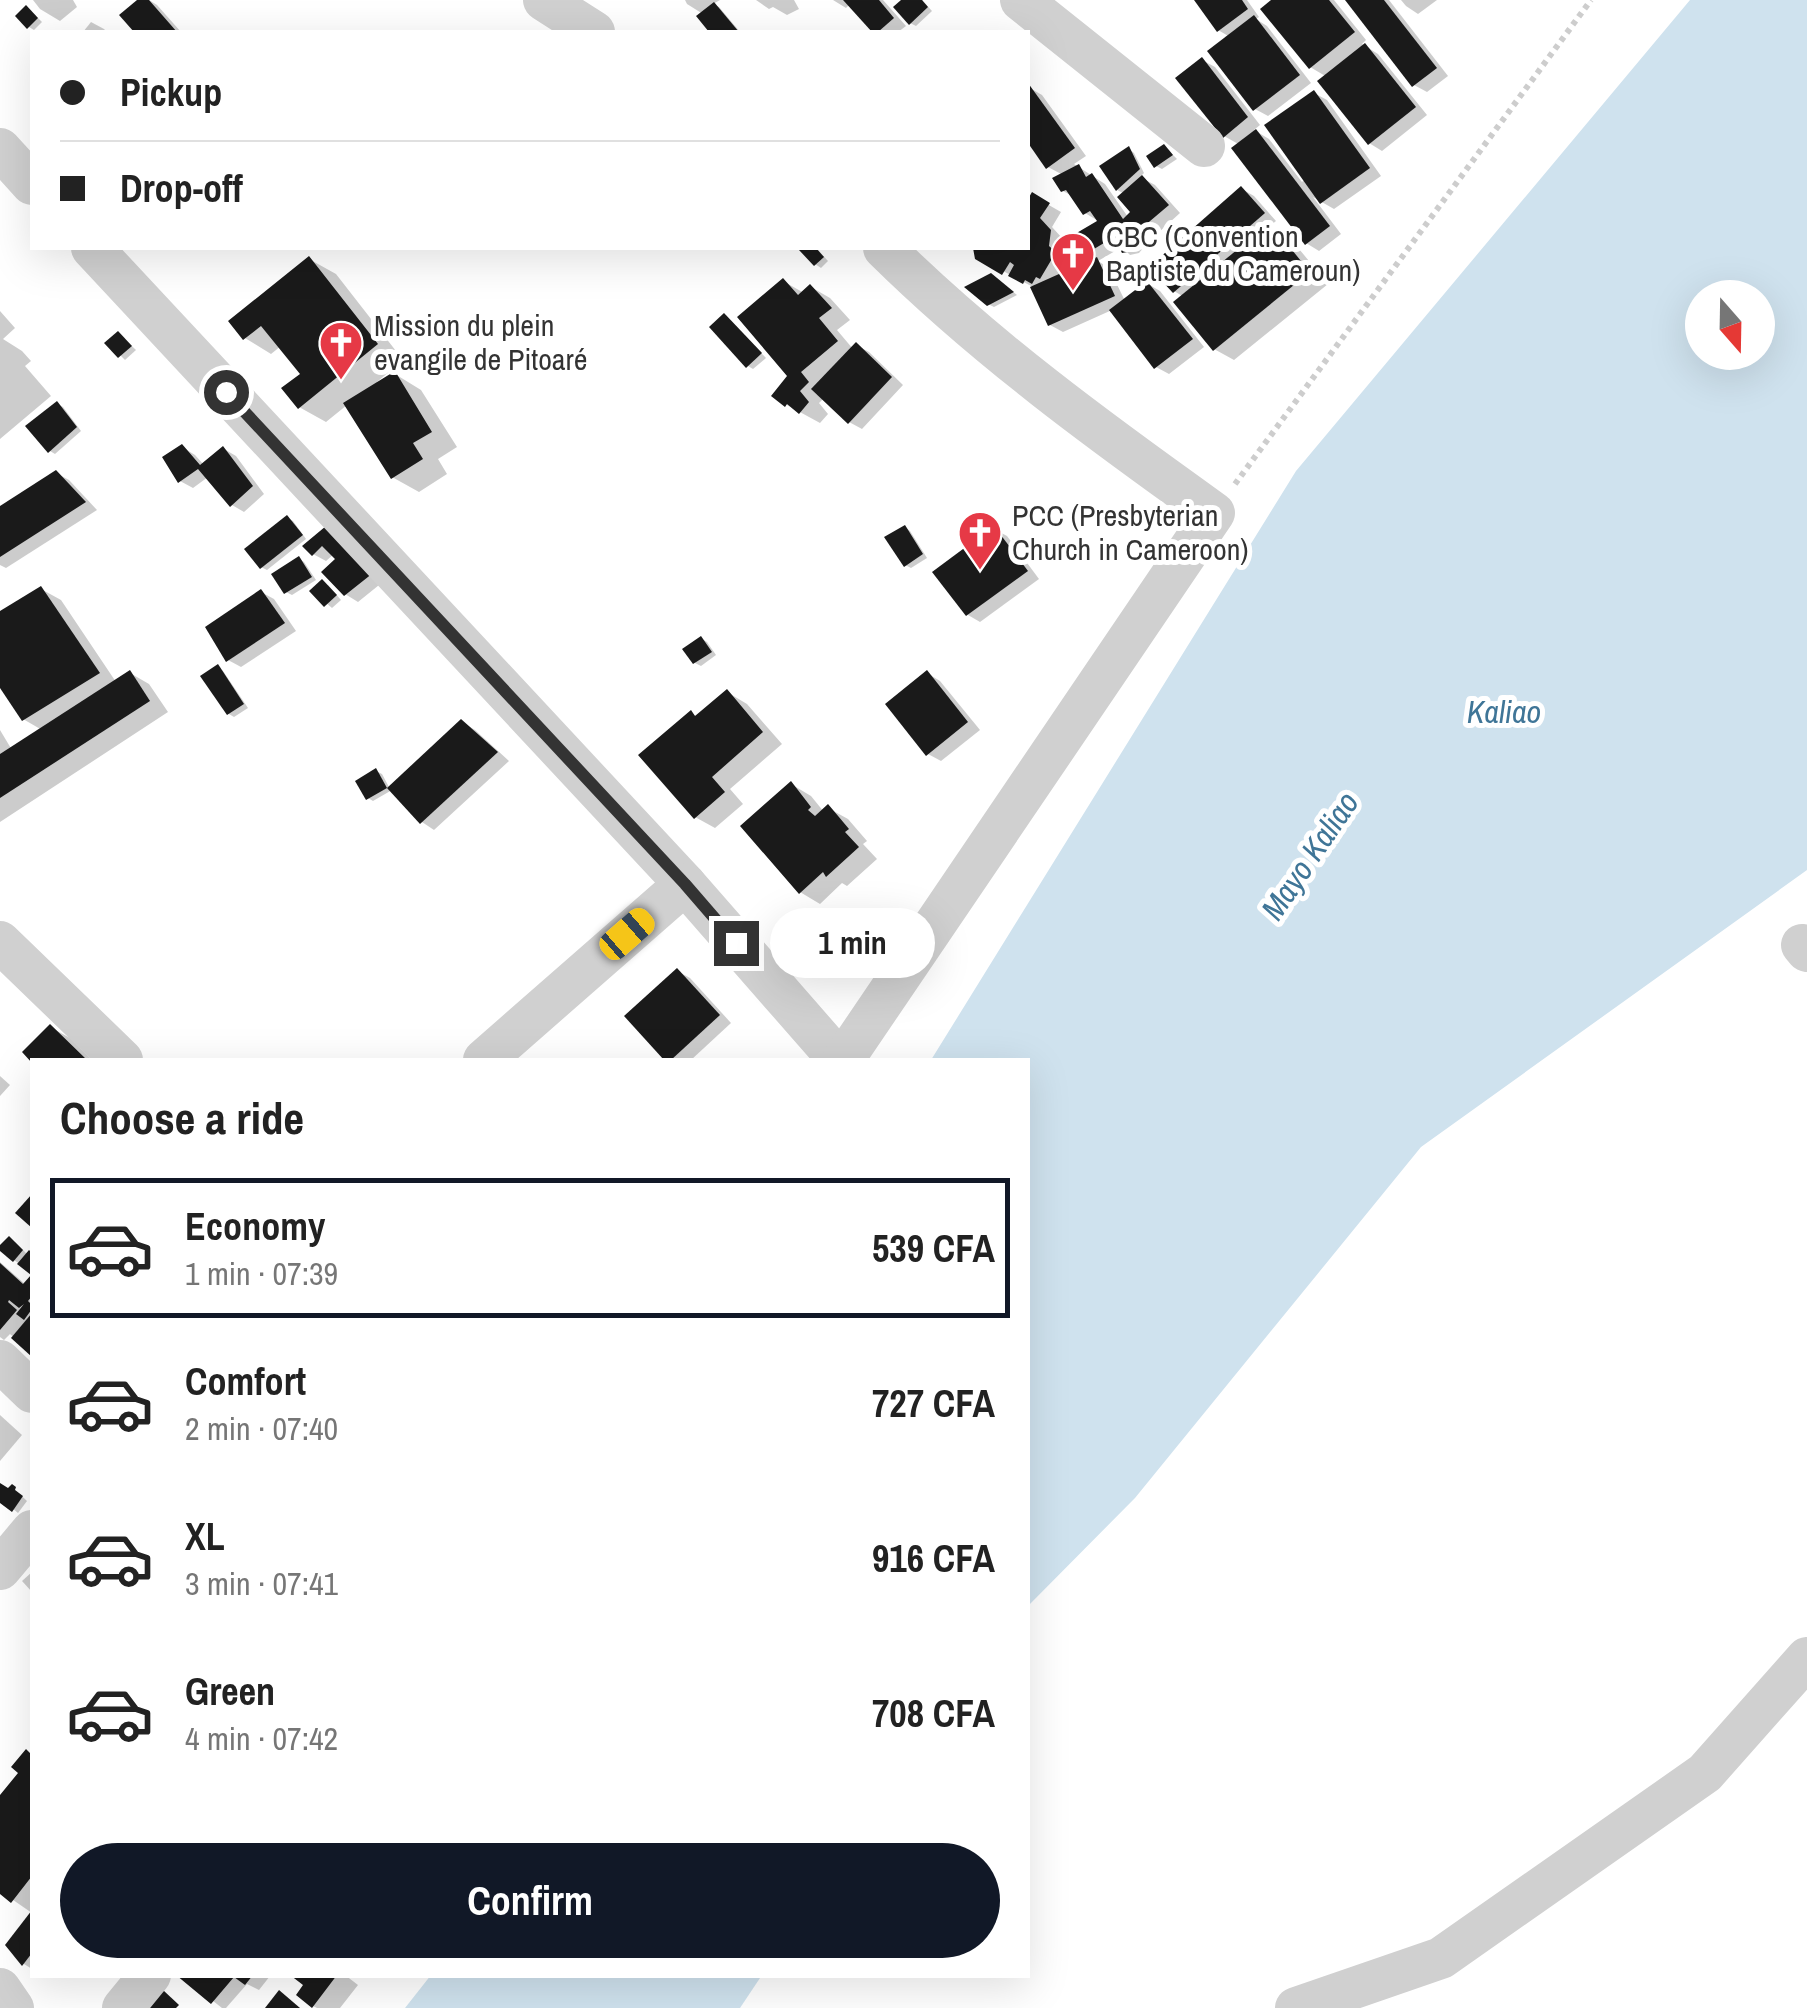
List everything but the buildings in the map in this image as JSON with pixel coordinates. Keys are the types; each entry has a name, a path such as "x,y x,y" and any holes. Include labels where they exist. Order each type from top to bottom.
{"street":[{"path":"544,0 591,30"},
{"path":"1020,0 1204,146"},
{"path":"0,149 30,182"},
{"path":"94,250 685,884 839,1058"},
{"path":"842,1058 1214,514 1121,447 936,299 886,250"},
{"path":"486,1058 685,884"},
{"path":"0,942 120,1058"},
{"path":"0,1361 30,1390"},
{"path":"0,1569 30,1533"},
{"path":"1296,2008 1442,1958 1705,1772 1807,1658"},
{"path":"123,2008 148,1978"},
{"path":"0,1989 13,2008"}],"path":[{"path":"1214,514 1591,0"}],"water":[{"name":"Kaliao","path":"1690,0 1807,0 1807,870 1421,1147 1135,1498 1030,1604 1030,1058 932,1058 1296,471"},
{"path":"429,1978 760,1978 740,2008 405,2008"}],"place":[{"name":"CBC (Convention Baptiste du Cameroun)","path":"1073,292"},
{"name":"Mission du plein evangile de Pitoaré","path":"341,381"},
{"name":"PCC (Presbyterian Church in Cameroon)","path":"980,571"}],"route":[{"path":"226,392 736,943"}],"water label":[{"name":"Mayo Kaliao","path":"1310,856"}]}
